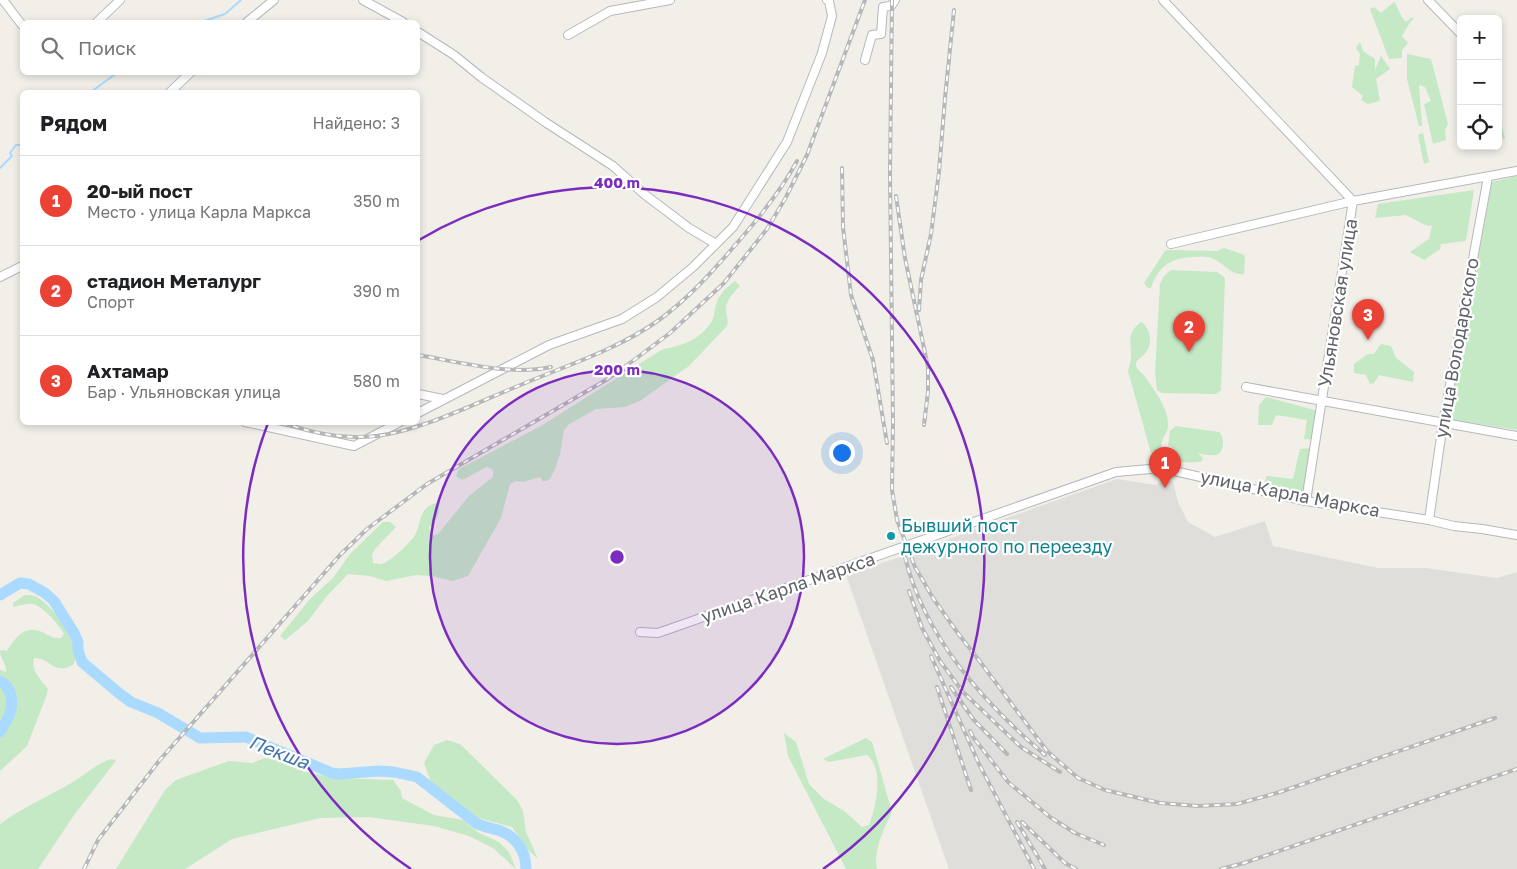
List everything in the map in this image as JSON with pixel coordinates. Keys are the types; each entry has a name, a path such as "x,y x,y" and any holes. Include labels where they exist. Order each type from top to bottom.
{"street":[{"path":"3,0 20,22"},
{"path":"98,20 120,0"},
{"path":"249,20 274,0"},
{"path":"363,0 399,20"},
{"path":"568,35 610,11 670,0"},
{"path":"420,412 549,345 598,328 628,315 693,268 733,227 787,142 822,53 832,16 829,1 827,0"},
{"path":"865,60 872,35 881,34 883,7 892,6 895,0"},
{"name":"Ульяновская улица","path":"1163,0 1353,201 1306,501"},
{"path":"1428,0 1457,30"},
{"path":"420,33 447,50 481,77 545,122 613,166 662,208 689,228 716,244"},
{"path":"172,90 188,75"},
{"path":"1171,244 1353,201 1517,171"},
{"name":"улица Володарского","path":"1429,520 1443,423 1488,177"},
{"path":"0,277 20,267"},
{"path":"1246,387 1517,436"},
{"path":"420,394 443,399"},
{"path":"259,425 354,446 394,425"},
{"name":"улица Карла Маркса","path":"640,632 658,633 1116,472 1161,468 1306,501 1517,535"}],"shaded area":[{"path":"1117,479 1156,485 1163,479 1173,482 1178,502 1188,522 1215,537 1265,521 1273,546 1378,568 1426,568 1497,578 1517,572 1517,869 949,869 846,575"}],"green space":[{"path":"1394,2 1406,22 1412,17 1414,18 1402,36 1408,43 1402,50 1402,58 1389,59 1370,9 1374,7 1381,13"},
{"path":"1360,42 1363,51 1375,59 1375,70 1381,56 1390,69 1376,79 1380,101 1368,104 1361,100 1363,96 1352,87 1355,66 1359,65 1360,54 1356,48"},
{"path":"1407,54 1431,59 1448,124 1445,130 1446,140 1433,144 1424,104 1431,101 1425,87 1419,85 1422,126 1419,126 1407,79"},
{"path":"1502,126 1505,138 1502,139"},
{"path":"1423,133 1429,162 1424,164 1418,135"},
{"path":"1517,176 1517,430 1449,419 1457,373 1465,350 1466,325 1492,182"},
{"path":"1474,190 1466,241 1441,244 1440,249 1424,260 1410,252 1429,239 1432,226 1425,225 1406,215 1375,218 1378,204"},
{"path":"1224,248 1245,256 1244,274 1236,273 1209,257 1187,257 1167,264 1154,280 1151,288 1148,288 1144,283 1165,251 1217,251"},
{"path":"1171,270 1217,272 1225,278 1221,390 1216,394 1162,393 1157,390 1155,372 1160,284 1164,276"},
{"path":"735,281 740,286 727,303 727,326 689,366 640,401 625,407 596,409 568,425 564,430 560,454 550,479 543,481 540,477 523,482 516,481 510,484 501,518 468,576 453,581 432,576 416,575 386,581 370,576 348,574 326,597 308,621 285,640 280,636 310,599 333,578 350,554 383,522 390,522 396,527 375,549 372,555 373,563 385,563 400,552 415,535 424,511 439,502 437,516 429,528 432,536 438,534 469,496 493,477 493,470 487,467 462,480 456,476 459,469 541,426 663,349 684,344 703,333 714,317 715,307 721,294"},
{"path":"1141,322 1147,327 1150,343 1147,351 1137,362 1136,367 1156,393 1166,412 1168,426 1162,441 1162,448 1174,449 1168,445 1170,431 1176,426 1219,432 1223,445 1221,452 1218,454 1198,453 1203,458 1202,461 1183,462 1168,460 1151,453 1128,371 1131,359 1131,335 1136,326"},
{"path":"1381,344 1391,346 1396,358 1414,372 1413,382 1379,375 1374,383 1370,384 1366,375 1354,373 1354,364 1368,354 1374,354"},
{"path":"1266,397 1318,411 1315,440 1304,439 1307,420 1276,415 1272,425 1258,425 1259,405"},
{"path":"1312,448 1306,492 1261,489 1267,476 1293,479 1300,449"},
{"path":"25,595 37,597 54,611 71,633 77,652 74,664 62,669 34,658 35,671 48,689 47,694 27,746 0,771 0,670 6,672 6,669 0,650 7,651 18,636 28,630 39,631 57,638 61,638 64,634 42,608 33,604 13,607 13,603"},
{"path":"784,733 796,742 809,784 824,799 844,811 862,827 869,825 876,799 877,779 873,761 867,755 829,762 823,759 866,738 872,742 892,812 878,847 877,869 846,869 788,756"},
{"path":"447,740 460,744 517,800 523,811 526,832 538,859 529,851 512,827 475,817 431,782 424,763 434,745"},
{"path":"265,758 304,772 320,775 393,780 401,791 402,798 434,815 463,820 479,833 499,842 509,852 516,869 493,848 469,836 434,826 369,817 320,818 232,839 185,869 116,869 165,790 176,780 229,761 252,763"},
{"path":"111,759 116,760 74,815 38,869 0,869 0,824"}],"waterway":[{"path":"207,20 225,14 241,0"},
{"path":"94,90 114,75"},
{"path":"0,168 12,156 10,153 16,145 20,145"},
{"name":"Пекша","path":"0,595 20,583 29,584 45,593 54,601 74,633 82,662 131,702 158,713 200,738 246,737 332,773 378,771 417,777 476,823 498,830 515,840 522,850 526,869"},
{"name":"Пекша","path":"0,681 8,689 12,701 7,721 0,732"}],"railway":[{"path":"84,869 98,840 159,761 340,555 367,529 427,484 606,380 670,333 724,283 767,229 785,199 807,155 865,0"},
{"path":"892,0 890,175 892,490 897,520 915,567 933,598 1047,751 1078,778 1105,790 1160,803 1198,806 1237,804 1277,793 1495,718"},
{"path":"919,310 921,280 931,234 939,172 954,10"},
{"path":"420,425 448,416 590,357 643,331 659,320 700,284 728,253 777,194 797,161"},
{"path":"842,168 843,227 851,295 873,360 887,443"},
{"path":"896,196 905,258 928,367 928,392 924,425"},
{"path":"420,355 502,369 519,370 551,367"},
{"path":"291,425 305,430 341,436 364,437 393,433 420,425"},
{"path":"905,557 914,587 927,615 959,666 1000,713 1045,755"},
{"path":"909,591 922,628 940,661 963,692 1021,747 1060,772"},
{"path":"931,656 979,764 1034,869"},
{"path":"937,687 971,790"},
{"path":"951,687 973,719 1007,754"},
{"path":"970,731 1008,782 1050,817 1075,833 1104,845"},
{"path":"1221,869 1244,863 1517,769"},
{"path":"1017,822 1045,869"},
{"path":"1022,822 1065,863 1076,869"}],"place":[{"name":"Ахтамар","path":"1368,340"},
{"name":"стадион Металург","path":"1189,352"},
{"name":"20-ый пост","path":"1165,488"},
{"name":"Бывший пост дежурного по переезду","path":"891,536"}]}
